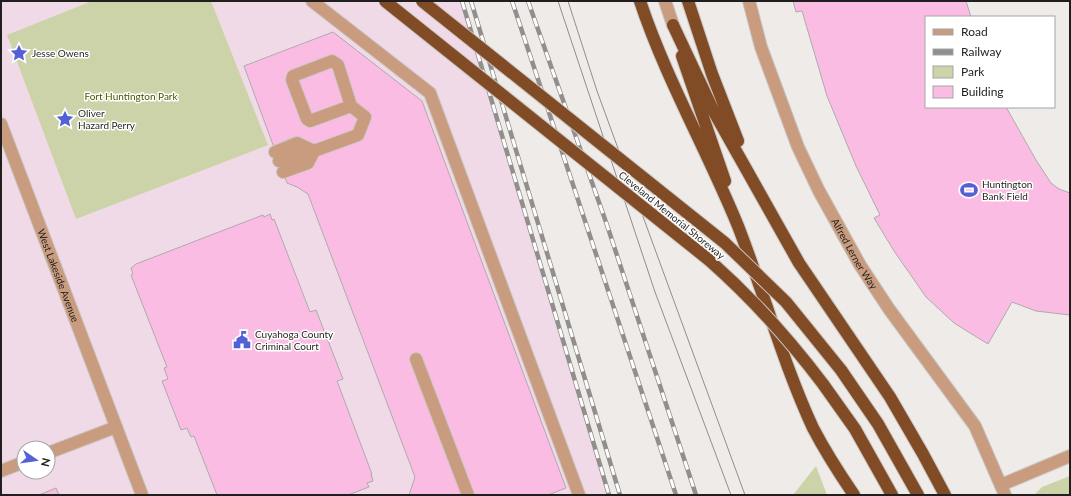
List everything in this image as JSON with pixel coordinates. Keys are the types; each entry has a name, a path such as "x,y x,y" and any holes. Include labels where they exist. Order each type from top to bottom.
{"highway":[{"name":"Cleveland Memorial Shoreway","path":"385,1 732,280 774,323 823,384 855,429 892,495"},
{"name":"Cleveland Memorial Shoreway","path":"422,1 725,243 786,302 841,370 889,441 918,495"},
{"path":"640,1 673,85 700,140 738,226"},
{"path":"688,1 724,107 757,186"},
{"path":"673,25 689,79 720,164 738,226 788,364 814,428 828,457 854,495"},
{"path":"673,25 714,112 811,283 890,397 945,495"}],"street":[{"path":"312,1 430,94 579,495"},
{"path":"665,1 673,25"},
{"name":"Alfred Lerner Way","path":"749,1 764,54 798,147 819,191 860,265 974,426 1003,490"},
{"path":"279,162 309,149 358,135 365,117 352,106 338,65 332,61 293,76 292,80 306,119 310,121 352,106"},
{"name":"West Lakeside Avenue","path":"1,124 142,495"},
{"path":"416,359 468,495"},
{"path":"56,450 116,427"},
{"path":"1003,490 1070,456"},
{"path":"1,471 16,465"}],"shaded area":[{"path":"1,1 462,1 609,495 1,495"}],"green space":[{"name":"Fort Huntington Park","path":"92,1 211,1 268,145 76,219 7,35"},
{"path":"816,466 827,495 793,495"},
{"path":"1070,476 1070,495 1034,495 1042,487"}],"building":[{"name":"Huntington Bank Field","path":"793,1 966,1 971,16 925,16 925,108 1007,108 1051,183 1059,189 1070,193 1070,315 1036,311 1012,302 988,344 954,323 926,297 894,251 874,218 880,215 856,166 827,96 802,11 796,12"},
{"path":"333,32 422,101 566,488 548,495 409,495 415,477 308,194 287,183 244,66"},
{"name":"Cuyahoga County Criminal Court","path":"270,214 272,220 274,219 310,312 316,310 343,379 337,381 372,474 373,481 367,483 369,487 348,495 217,495 194,436 191,437 187,428 181,430 162,381 168,379 164,368 167,367 131,275 133,274 131,268 136,264 263,215 264,217"},
{"path":"56,488 59,495 39,495"}],"tram line":[{"path":"558,1 655,292 731,495"},
{"path":"568,1 597,91 745,495"}],"railway":[{"path":"462,1 609,495"},
{"path":"471,1 620,495"},
{"path":"512,1 676,495"},
{"path":"528,1 607,225 696,495"}],"place":[{"name":"Jesse Owens","path":"19,53"},
{"name":"Oliver Hazard Perry","path":"65,119"},
{"name":"Huntington Bank Field","path":"969,190"},
{"name":"Cuyahoga County Criminal Court","path":"242,340"}]}
